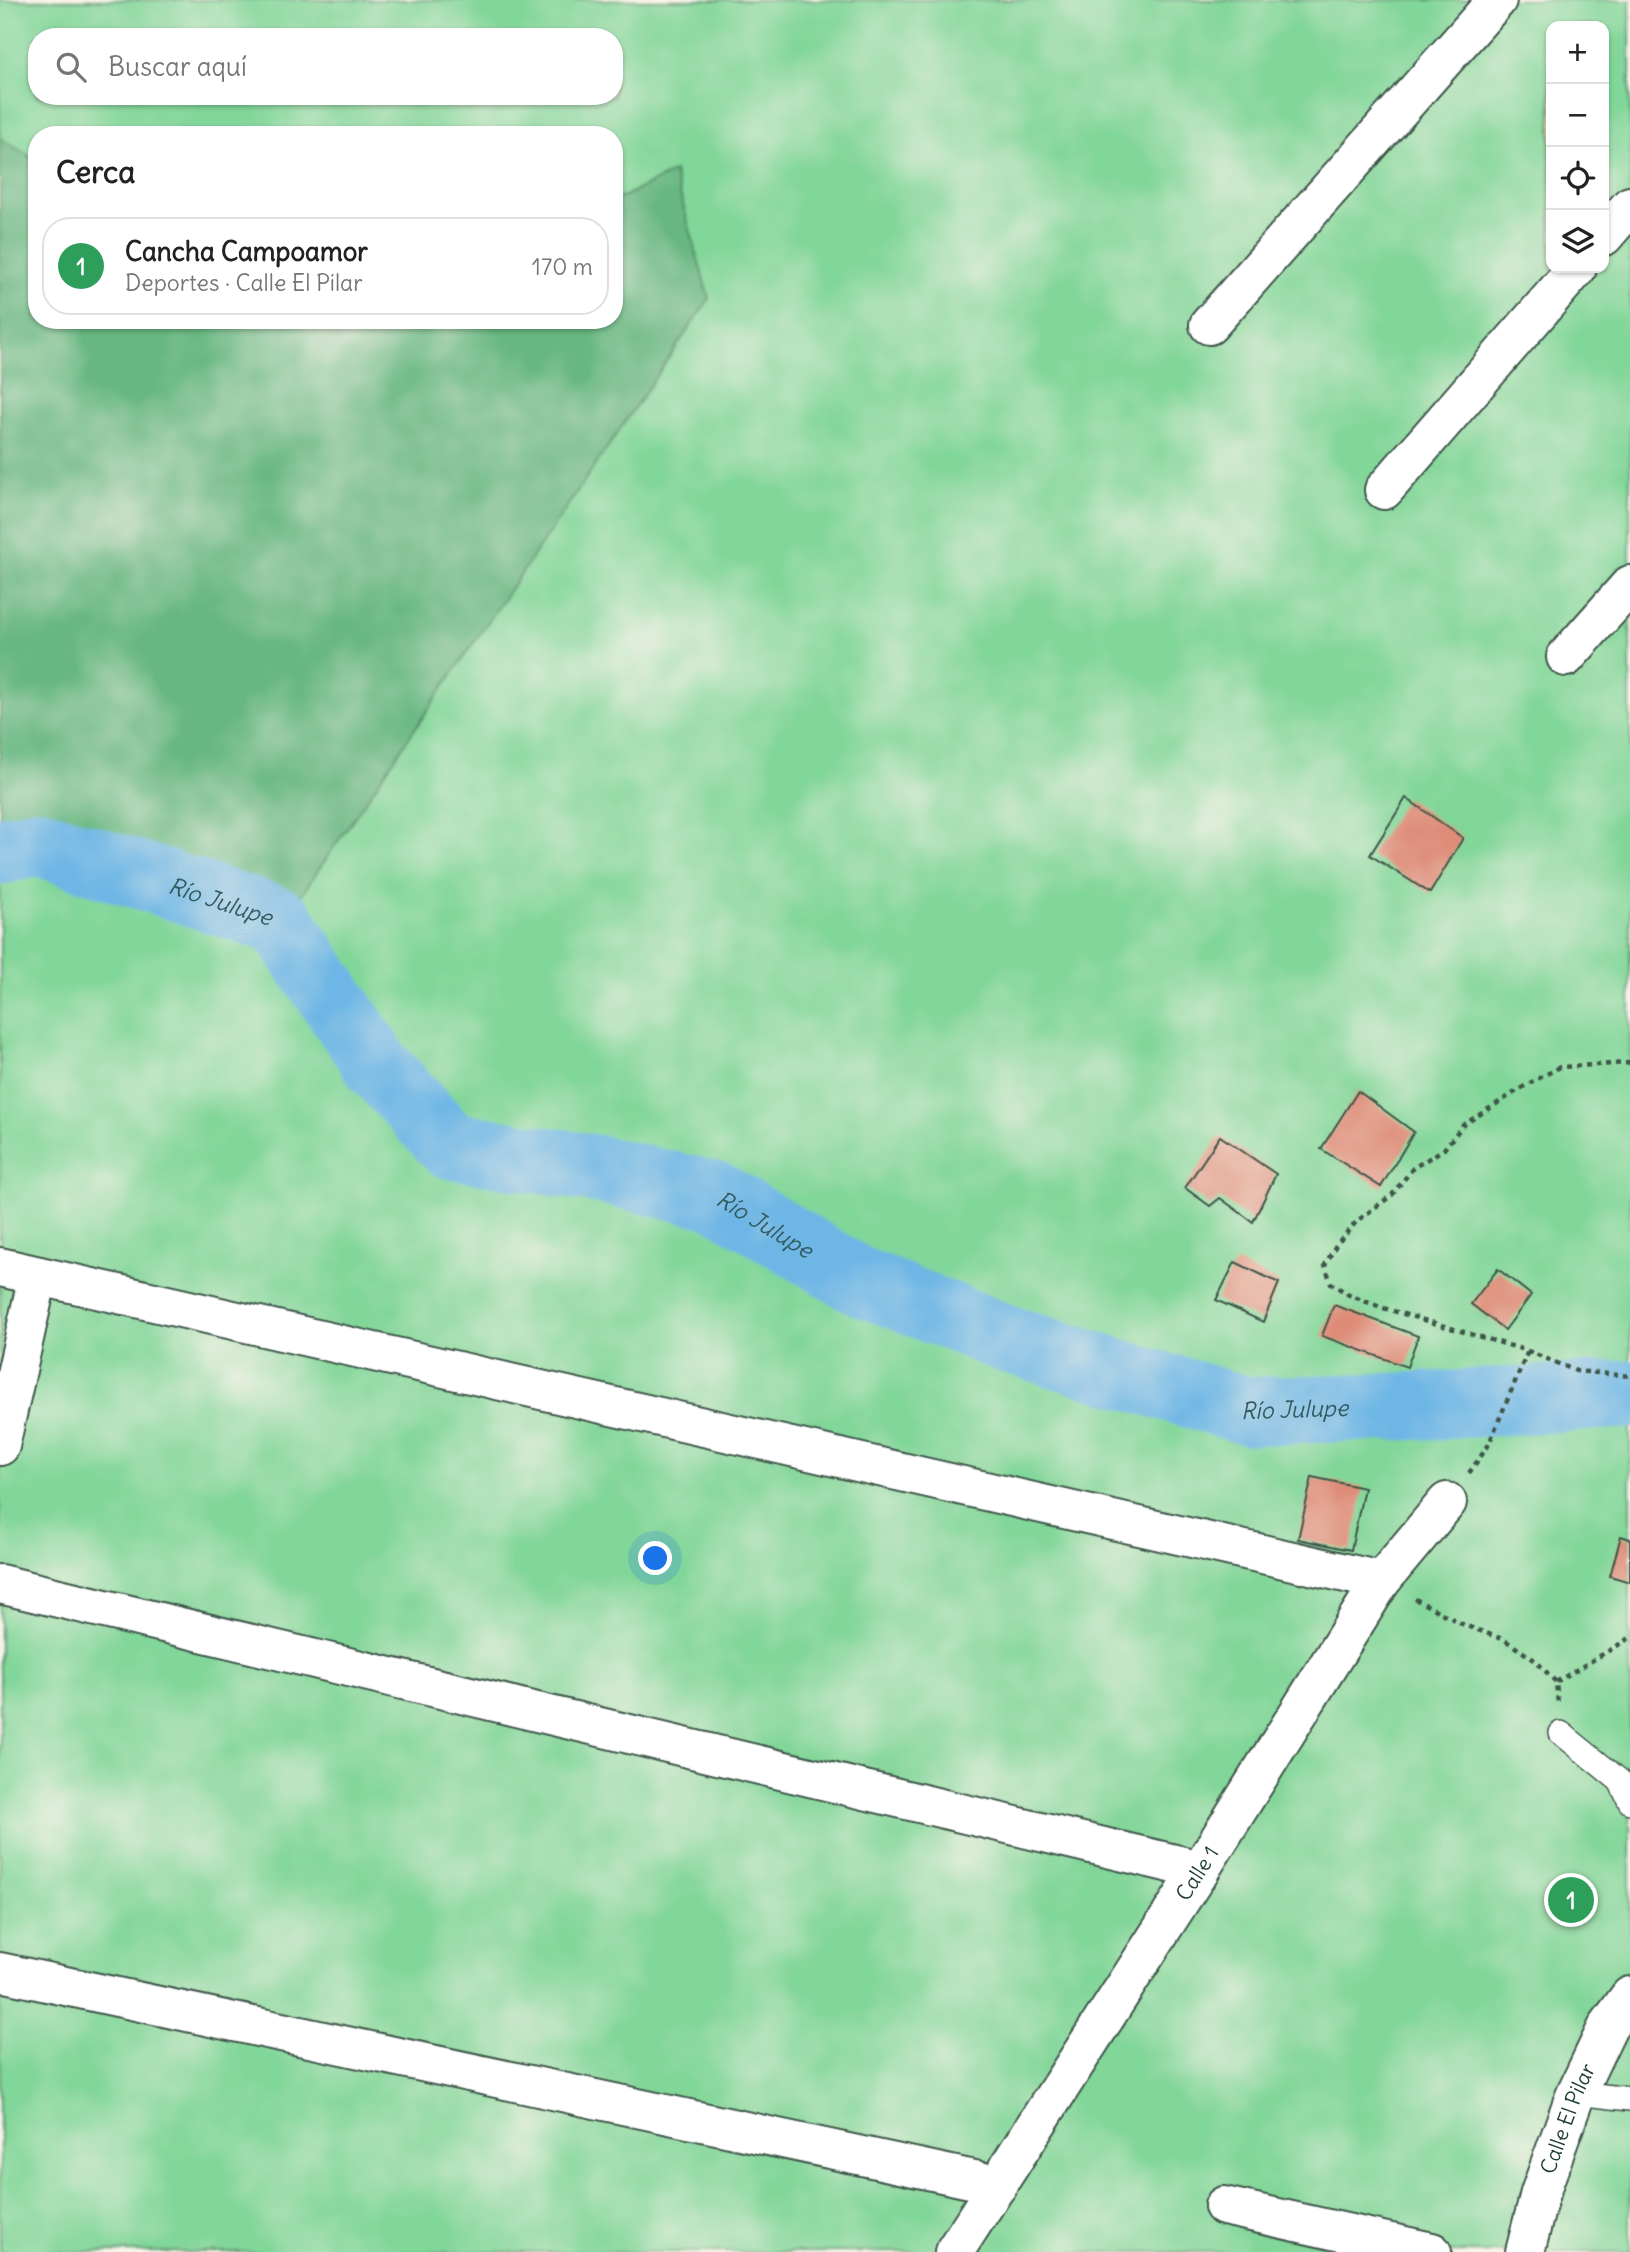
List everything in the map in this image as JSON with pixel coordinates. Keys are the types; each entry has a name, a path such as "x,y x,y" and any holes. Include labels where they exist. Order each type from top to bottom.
{"street":[{"path":"1209,325 1497,0"},
{"path":"1609,230 1630,206"},
{"path":"1384,490 1573,273"},
{"path":"1566,657 1630,585"},
{"path":"0,1267 1381,1581"},
{"path":"0,1446 38,1276"},
{"name":"Calle 1","path":"954,2252 1200,1870 1381,1581 1447,1502"},
{"path":"0,1584 1200,1870"},
{"path":"0,1972 998,2185"},
{"name":"Calle El Pilar","path":"1525,2252 1540,2193 1576,2093 1608,2026 1630,1996"},
{"path":"1224,2206 1432,2252"}],"lane":[{"path":"1561,1733 1620,1780 1630,1802"},
{"path":"1576,2093 1630,2099"}],"path":[{"path":"1630,1063 1560,1067 1463,1125 1444,1149 1413,1168 1392,1195 1357,1221 1336,1245 1325,1265 1331,1283 1349,1295 1380,1307 1528,1351 1576,1371 1630,1376"},
{"path":"1488,1446 1528,1351"},
{"path":"1381,1581 1465,1625 1505,1640 1536,1661 1556,1682 1561,1733"},
{"path":"1556,1682 1630,1638"}],"green space":[{"path":"0,0 1630,0 1630,2252 0,2252"},
{"path":"0,138 28,155 28,329 623,329 623,197 674,172 709,299 295,904 35,819 0,832"}],"building":[{"path":"1406,798 1463,838 1430,893 1370,855"},
{"path":"1358,1091 1414,1132 1381,1187 1321,1149"},
{"path":"1220,1136 1276,1174 1253,1222 1220,1198 1210,1206 1185,1188"},
{"path":"1235,1262 1279,1283 1263,1322 1216,1300"},
{"path":"1498,1269 1531,1295 1505,1330 1471,1304"},
{"path":"1334,1305 1418,1336 1407,1367 1322,1336"},
{"path":"1312,1477 1364,1488 1351,1550 1298,1539"},
{"path":"1621,1536 1630,1539 1630,1582 1610,1576"}],"waterway":[{"name":"Río Julupe","path":"0,851 38,842 280,921 379,1068 450,1145 597,1169 717,1196 857,1280 1010,1340 1247,1411 1445,1405 1630,1394"}],"place":[{"name":"Cancha Campoamor","path":"1571,1900"}]}
